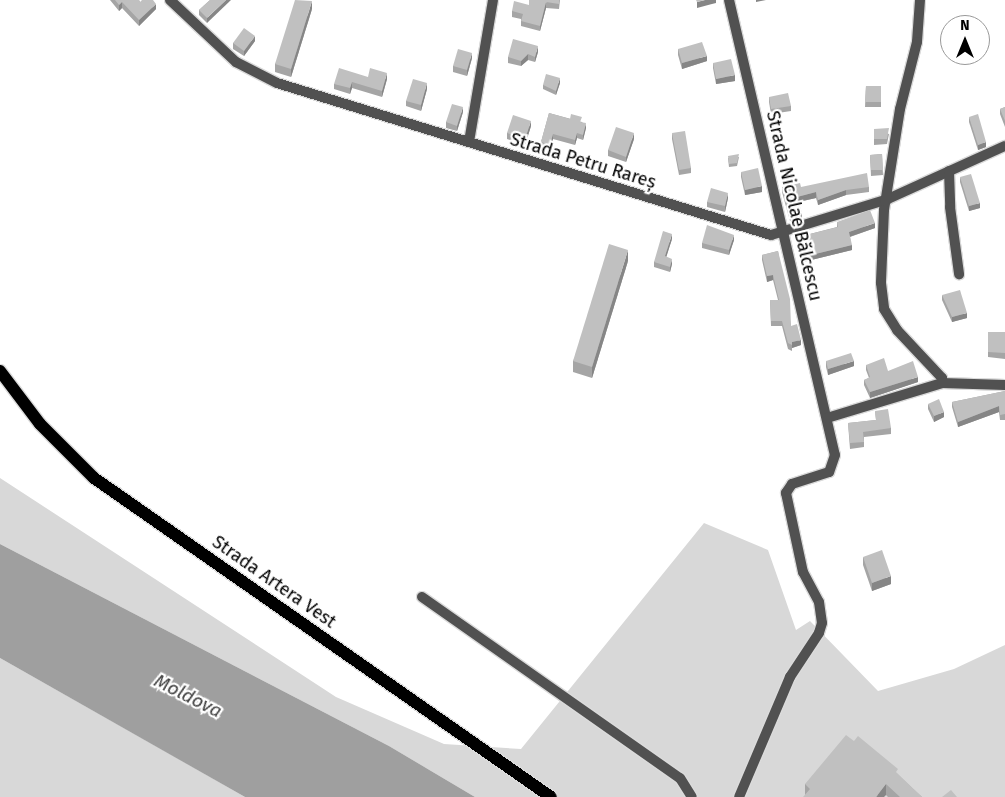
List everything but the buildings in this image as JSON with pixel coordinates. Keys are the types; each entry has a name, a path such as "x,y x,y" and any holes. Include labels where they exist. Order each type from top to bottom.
{"main road":[{"name":"Strada Artera Vest","path":"0,371 40,424 88,473 551,797"}],"street":[{"name":"Strada Petru Rareș","path":"170,0 236,62 277,83 731,224 770,234 888,199 1005,146"},
{"path":"469,142 493,0"},
{"name":"Strada Nicolae Bălcescu","path":"729,0 835,455 829,472 792,484 786,493 803,572 819,602 822,623 819,633 790,677 739,797"},
{"path":"920,0 918,42 900,108 888,199 884,210 882,251 884,309 897,330 942,378 942,383"},
{"path":"949,171 950,207 959,274"},
{"path":"827,418 942,383 1005,385"},
{"path":"422,597 680,778 692,797"}],"shaded area":[{"path":"0,478 336,697 444,744 521,749 704,523 768,550 796,630 810,621 878,691 954,669 1005,645 1005,797 475,797 389,746 0,544"},
{"path":"0,658 177,758 245,797 0,797"}],"water":[{"name":"Moldova","path":"0,544 389,746 475,797 245,797 0,658"}]}
